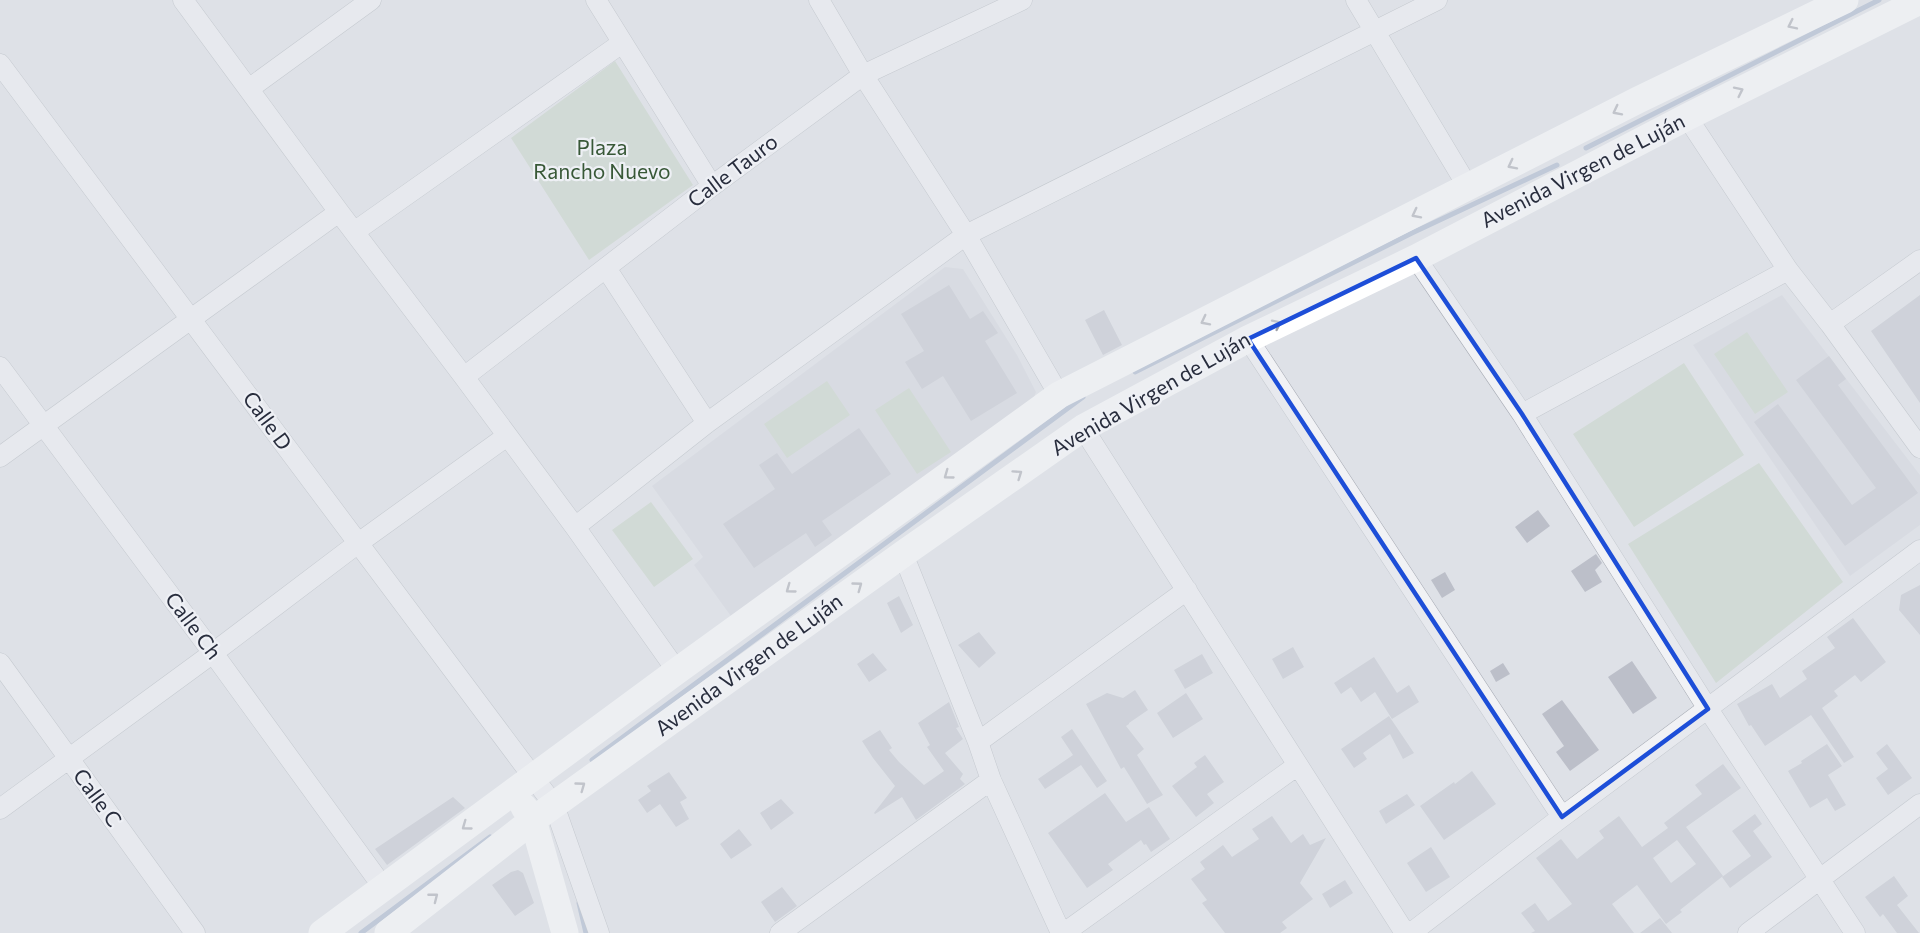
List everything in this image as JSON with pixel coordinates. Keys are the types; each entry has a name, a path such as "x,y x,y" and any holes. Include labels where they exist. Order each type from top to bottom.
{"main road":[{"name":"Avenida Virgen de Luján","path":"322,933 677,670 1059,395 1638,100 1845,0"},
{"name":"Avenida Virgen de Luján","path":"388,933 544,813 903,554 1083,428 1248,339 1416,258 1573,175 1920,1"},
{"path":"1556,142 1573,175"},
{"path":"523,784 544,813 565,933"}],"street":[{"path":"183,0 250,88 339,212 464,376 677,670"},
{"path":"250,88 371,0"},
{"path":"596,0 712,186"},
{"path":"819,0 863,75 966,235 1059,395"},
{"name":"Calle Tauro","path":"464,376 712,186 863,75 1022,0"},
{"path":"1356,0 1468,187"},
{"path":"575,527 707,423 966,235 1437,0"},
{"path":"354,232 622,43"},
{"name":"Calle D","path":"0,64 192,319 357,544 523,784"},
{"path":"1687,117 1788,270 1920,448"},
{"path":"0,457 339,212"},
{"path":"1416,258 1521,414 1708,709 1855,933"},
{"path":"1830,324 1920,260"},
{"path":"606,268 707,423"},
{"path":"1521,414 1788,270"},
{"path":"1248,339 1562,817"},
{"name":"Calle Ch","path":"0,367 213,653 383,887"},
{"path":"1083,428 1405,933"},
{"path":"0,809 357,544 507,436"},
{"path":"1411,933 1562,817 1920,550"},
{"path":"903,554 991,780 1062,933 1298,765"},
{"path":"978,742 1186,590"},
{"name":"Calle C","path":"0,663 195,933"},
{"path":"780,933 991,780"},
{"path":"1748,933 1920,804"},
{"path":"544,813 599,933"}],"highlighted area":[{"path":"1416,258 1522,414 1708,709 1562,817 1248,339"}],"shaded area":[{"path":"945,267 963,269 1017,355 1036,392 1032,402 733,619 694,565 703,557 652,486"},
{"path":"1782,295 1920,475 1920,525 1850,576 1693,345"}],"green space":[{"name":"Plaza Rancho Nuevo","path":"615,61 693,185 589,260 511,138"},
{"path":"1747,332 1788,392 1755,414 1714,354"},
{"path":"1684,363 1744,455 1634,527 1573,434"},
{"path":"827,381 850,415 787,458 764,424"},
{"path":"909,388 951,452 917,474 875,410"},
{"path":"1759,463 1843,582 1716,683 1628,544"},
{"path":"651,502 693,559 654,587 612,530"}],"building":[{"path":"949,285 970,319 983,311 998,333 985,341 1017,393 971,421 943,376 922,389 905,362 924,351 901,314"},
{"path":"1920,295 1920,403 1871,331"},
{"path":"1104,310 1122,345 1103,355 1085,320"},
{"path":"1829,356 1846,379 1838,385 1918,493 1845,546 1754,422 1778,404 1852,505 1876,488 1796,380"},
{"path":"859,428 891,474 822,521 832,535 815,547 806,533 754,568 723,524 775,489 759,465 777,453 792,474"},
{"path":"1538,510 1550,526 1527,543 1515,527"},
{"path":"1596,554 1602,563 1595,570 1602,582 1585,592 1571,571"},
{"path":"1445,572 1455,590 1442,598 1431,580"},
{"path":"1920,585 1920,635 1899,610 1901,595"},
{"path":"899,596 913,625 901,633 887,603"},
{"path":"1853,618 1886,662 1861,682 1855,675 1834,691 1838,696 1822,708 1854,757 1844,763 1811,715 1765,746 1751,725 1749,726 1737,704 1772,684 1780,698 1807,679 1802,671 1835,648 1827,637"},
{"path":"979,632 996,653 979,668 958,645"},
{"path":"1293,647 1304,667 1283,679 1272,659"},
{"path":"873,653 887,670 869,682 857,664"},
{"path":"1202,654 1213,673 1185,689 1174,670"},
{"path":"1374,657 1397,693 1409,685 1419,702 1392,719 1375,692 1361,702 1351,687 1341,694 1334,683"},
{"path":"1632,661 1657,698 1633,714 1608,677"},
{"path":"1503,663 1510,674 1496,682 1490,671"},
{"path":"1135,690 1148,710 1126,726 1144,749 1137,755 1163,795 1147,804 1124,767 1121,769 1086,704 1107,693 1123,698"},
{"path":"1186,693 1203,719 1173,738 1157,713"},
{"path":"1562,700 1599,750 1570,771 1556,752 1564,746 1542,714"},
{"path":"949,702 959,727 956,728 963,739 945,753 963,774 960,779 965,784 916,820 902,797 875,814 895,786 862,741 880,730 892,748 889,750 924,785 944,771 927,747 930,745 918,723"},
{"path":"1389,716 1414,753 1403,759 1390,734 1363,753 1367,759 1354,768 1341,749"},
{"path":"1072,729 1107,781 1097,788 1081,765 1045,789 1038,779 1073,755 1061,737"},
{"path":"1827,744 1842,766 1828,775 1846,805 1835,811 1827,798 1810,808 1788,771"},
{"path":"1887,744 1912,778 1888,795 1876,778 1888,769 1876,753"},
{"path":"1205,755 1224,782 1207,794 1214,803 1196,817 1172,786 1197,767 1194,763"},
{"path":"1723,764 1741,788 1686,827 1723,876 1666,924 1637,885 1612,904 1634,933 1531,933 1535,931 1521,913 1535,903 1548,921 1572,904 1536,858 1561,839 1577,859 1604,838 1599,831 1619,816 1642,847 1668,828 1664,823 1702,794 1695,785","holes":["1677,840 1696,864 1671,883 1653,858"]},
{"path":"1472,771 1496,804 1444,840 1420,806"},
{"path":"669,772 687,798 680,802 689,819 676,827 660,804 647,813 638,800 651,791 647,786"},
{"path":"1105,793 1126,822 1149,807 1170,839 1151,852 1141,840 1108,864 1113,870 1087,888 1048,833"},
{"path":"1407,794 1415,805 1386,824 1379,811"},
{"path":"453,797 465,808 387,865 375,849"},
{"path":"781,799 794,813 771,830 760,813"},
{"path":"1755,814 1762,824 1753,831 1772,857 1730,888 1722,877 1751,856 1732,831"},
{"path":"1272,816 1291,843 1303,834 1310,845 1326,838 1300,883 1313,899 1282,922 1287,928 1280,933 1225,933 1202,903 1207,900 1191,879 1205,869 1200,862 1223,845 1232,857 1259,839 1252,829"},
{"path":"739,829 752,845 731,859 720,844"},
{"path":"1431,847 1450,877 1426,892 1407,863"},
{"path":"518,870 523,873 534,903 515,916 492,885"},
{"path":"1894,876 1908,896 1897,905 1919,933 1897,933 1883,914 1880,917 1865,897"},
{"path":"1345,880 1353,893 1330,908 1322,894"},
{"path":"782,887 797,906 775,922 761,902"},
{"path":"1660,918 1672,933 1640,933"}],"waterway":[{"path":"1586,148 1879,0"},
{"path":"1135,372 1412,233 1557,165"},
{"path":"592,760 1083,397"},
{"path":"361,933 490,837"},
{"path":"579,903 586,933"}]}
